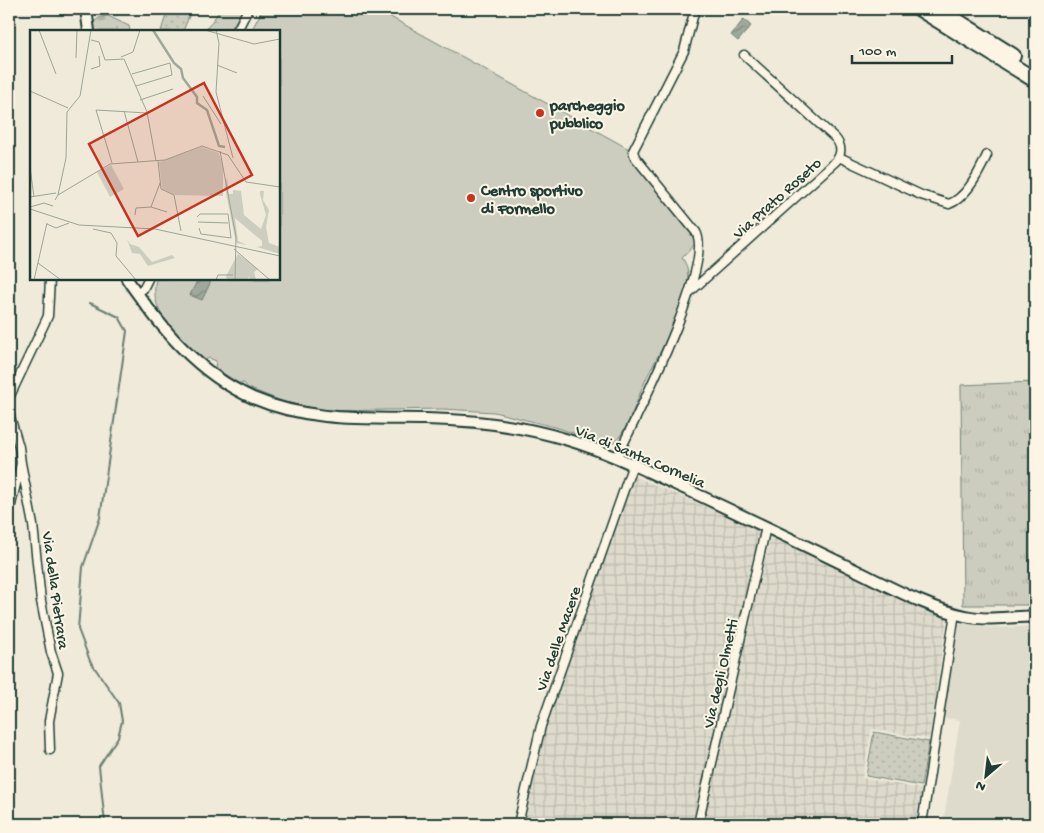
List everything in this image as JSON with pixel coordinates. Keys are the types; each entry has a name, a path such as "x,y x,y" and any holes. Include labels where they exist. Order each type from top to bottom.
{"highway":[{"path":"920,9 1035,80"},
{"path":"938,9 1035,69"}],"street":[{"path":"86,9 89,30"},
{"path":"238,30 248,9"},
{"name":"Via Prato Roseto","path":"617,457 680,321 690,292 700,244 697,234 635,157 633,151 684,51 695,9"},
{"name":"Via Prato Roseto","path":"690,292 839,157 840,146 835,138 744,55"},
{"path":"839,157 920,195 949,204 959,198 978,172 987,155"},
{"path":"9,398 48,316 50,280"},
{"name":"Via di Santa Cornelia","path":"128,280 168,333 207,371 235,389 270,404 302,414 335,418 496,423 565,439 633,464 902,592 955,613 989,618 1035,616"},
{"path":"137,293 143,289 148,280"},
{"name":"Via della Pietrara","path":"9,413 19,447 34,525 42,601 51,652 58,673 50,715 50,750"},
{"path":"9,513 21,463"},
{"name":"Via delle Macere","path":"518,824 541,726 633,464"},
{"name":"Via degli Olmetti","path":"698,824 766,527"},
{"path":"922,824 955,613"}],"shaded area":[{"path":"634,476 760,530 748,593 692,824 519,824 540,738"},
{"path":"771,535 947,617 929,739 872,729 862,778 922,789 916,824 701,824"},
{"path":"963,623 992,628 1035,626 1035,824 943,824 960,720 942,718 958,625"}],"green space":[{"path":"168,9 192,9 183,30 161,30"},
{"path":"221,9 245,9 230,30 206,30"},
{"name":"Centro sportivo di Formello","path":"263,9 376,9 629,149 628,155 697,242 682,258 687,270 687,284 677,318 646,379 625,428 615,442 606,444 555,427 494,412 443,409 329,411 284,402 248,388 244,383 238,383 215,368 216,361 209,358 202,362 176,335 161,315 155,292 156,280 280,280 280,30 252,30"},
{"path":"108,16 129,26 130,30 94,30 94,22 100,17"},
{"path":"1035,382 1035,605 963,605 961,385"},
{"path":"874,732 929,742 921,786 866,776"}],"water":[{"path":"744,19 751,26 738,41 731,35"},
{"path":"198,280 212,280 202,300 190,295"}],"waterway":[{"path":"90,303 119,317 127,331 100,518 83,567 78,629 90,661 119,703 122,721 118,737 99,766 105,824"}],"place":[{"name":"parcheggio pubblico","path":"540,113"},
{"name":"Centro sportivo di Formello","path":"471,198"}]}
